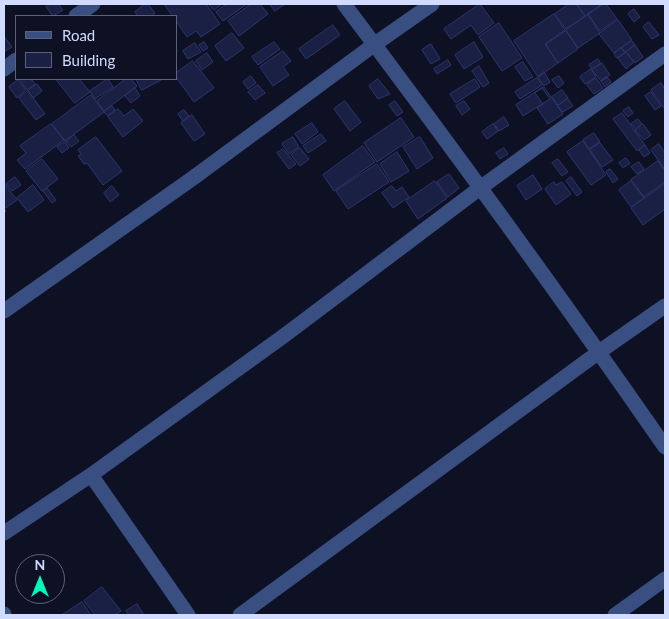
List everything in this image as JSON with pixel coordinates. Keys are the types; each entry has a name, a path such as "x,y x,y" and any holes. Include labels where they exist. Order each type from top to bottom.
{"street":[{"path":"77,15 92,4"},
{"path":"344,4 599,352 665,447"},
{"path":"4,312 193,178 432,4"},
{"path":"4,533 91,475 285,335 480,188 665,54"},
{"path":"4,69 15,61"},
{"path":"240,615 599,352 665,306"},
{"path":"91,475 188,615"},
{"path":"615,615 665,579"}],"building":[{"path":"51,4 58,4 63,10 52,15 46,7"},
{"path":"145,4 148,4 155,13 152,15 137,15 135,12"},
{"path":"164,4 206,4 220,24 201,37 196,31 187,37 178,24 178,15 172,15"},
{"path":"209,4 222,4 214,10"},
{"path":"227,4 247,4 223,21 216,12"},
{"path":"251,4 260,4 268,14 239,36 228,21"},
{"path":"270,4 285,4 275,11"},
{"path":"480,4 494,23 478,35 471,25 451,39 444,29"},
{"path":"569,4 576,4 585,16 566,29 555,14"},
{"path":"577,4 602,4 586,16"},
{"path":"606,4 617,19 600,31 588,14"},
{"path":"634,9 640,17 634,22 628,14"},
{"path":"554,14 565,30 545,44 558,63 538,77 514,41"},
{"path":"588,15 600,33 578,48 566,30"},
{"path":"618,20 632,40 614,53 599,34"},
{"path":"649,22 659,35 652,39 643,27"},
{"path":"499,23 522,58 502,71 479,37"},
{"path":"333,25 340,35 306,59 299,49"},
{"path":"566,31 578,49 558,63 546,45"},
{"path":"232,33 244,48 226,61 215,46"},
{"path":"4,36 12,47 4,52"},
{"path":"632,41 635,45 625,52 622,48"},
{"path":"204,42 208,48 203,51 199,45"},
{"path":"274,42 280,49 258,65 252,57"},
{"path":"474,42 483,57 464,69 455,55"},
{"path":"195,43 201,52 188,59 183,51"},
{"path":"431,44 440,59 431,64 422,50"},
{"path":"635,45 643,57 635,63 626,52"},
{"path":"621,48 625,53 617,58 614,54"},
{"path":"283,51 291,61 283,67 289,75 273,86 260,67"},
{"path":"626,52 634,62 626,69 618,58"},
{"path":"207,53 213,62 202,70 196,61"},
{"path":"598,59 601,64 592,69 589,65"},
{"path":"448,60 451,65 437,74 434,69"},
{"path":"193,61 214,88 194,102 178,80 178,72"},
{"path":"523,62 533,77 525,81 515,67"},
{"path":"602,63 610,75 601,81 592,70"},
{"path":"479,66 489,83 483,87 472,71"},
{"path":"591,69 596,77 585,84 580,77"},
{"path":"544,72 550,82 544,86 538,77"},
{"path":"251,76 256,83 248,89 243,82"},
{"path":"559,76 564,83 558,88 552,80"},
{"path":"607,77 611,82 605,87 601,81"},
{"path":"537,78 542,85 520,99 515,92"},
{"path":"596,78 603,88 594,94 587,85"},
{"path":"378,79 390,94 378,99 369,86"},
{"path":"475,79 480,87 456,103 450,94"},
{"path":"18,80 26,90 17,98 9,87"},
{"path":"20,80 32,80 35,84 27,90"},
{"path":"57,80 80,80 90,92 75,103"},
{"path":"106,80 109,80 113,87 95,99 90,91"},
{"path":"125,80 132,80 137,86 104,111 97,101"},
{"path":"137,80 161,80 142,90"},
{"path":"661,83 665,89 664,108 651,90"},
{"path":"37,84 42,91 33,98 28,91"},
{"path":"258,85 265,93 255,100 248,92"},
{"path":"544,87 563,114 548,124 537,108 543,104 535,93"},
{"path":"135,88 140,96 131,103 125,96"},
{"path":"542,88 550,99 523,116 516,105"},
{"path":"562,90 568,98 558,105 552,97"},
{"path":"28,91 45,114 36,120 19,98"},
{"path":"651,92 661,106 655,110 645,96"},
{"path":"91,95 104,112 65,141 52,124"},
{"path":"568,99 573,106 563,112 558,106"},
{"path":"345,101 361,122 350,131 334,109"},
{"path":"395,101 403,112 397,116 389,105"},
{"path":"464,101 470,109 462,115 456,106"},
{"path":"112,106 115,110 108,116 104,112"},
{"path":"629,107 633,113 628,117 623,111"},
{"path":"118,109 124,116 133,109 143,121 123,137 108,117"},
{"path":"184,110 189,116 183,121 178,114"},
{"path":"622,113 645,145 637,151 613,119"},
{"path":"192,115 205,134 194,141 181,123"},
{"path":"504,117 509,125 499,131 494,124"},
{"path":"401,118 414,137 377,162 364,143"},
{"path":"638,119 642,124 636,129 631,124"},
{"path":"312,123 318,132 302,144 295,134"},
{"path":"51,124 64,140 25,169 17,160 26,153 20,146"},
{"path":"493,124 498,131 487,139 482,132"},
{"path":"643,124 651,135 644,140 635,130"},
{"path":"594,133 600,142 589,149 583,140"},
{"path":"321,134 326,141 308,153 303,146"},
{"path":"74,135 79,141 71,147 66,141"},
{"path":"96,137 122,171 103,185 87,163 84,164 78,156 81,154 78,150"},
{"path":"293,137 299,147 289,154 282,144"},
{"path":"420,137 433,158 417,169 403,147"},
{"path":"583,141 606,175 591,185 567,152"},
{"path":"65,142 69,148 62,153 57,147"},
{"path":"600,143 613,160 602,167 590,150"},
{"path":"659,144 665,153 665,170 651,150"},
{"path":"645,145 650,153 644,157 639,150"},
{"path":"363,146 375,162 334,191 323,175"},
{"path":"300,148 309,159 300,166 291,155"},
{"path":"504,148 508,154 500,159 496,153"},
{"path":"283,149 296,164 289,169 277,153"},
{"path":"397,152 409,171 391,182 380,164"},
{"path":"626,158 630,163 623,168 619,163"},
{"path":"42,159 58,179 42,191 26,171"},
{"path":"558,159 568,172 562,176 552,163"},
{"path":"658,161 665,171 665,182 644,197 631,180"},
{"path":"639,162 644,169 637,174 631,167"},
{"path":"377,164 389,182 348,209 336,191"},
{"path":"610,169 618,179 613,183 606,172"},
{"path":"449,174 459,188 448,197 437,182"},
{"path":"533,175 542,189 526,200 517,186"},
{"path":"15,177 21,185 12,191 6,184"},
{"path":"571,177 582,192 577,196 566,181"},
{"path":"435,181 447,198 418,219 406,201"},
{"path":"631,181 644,198 631,207 619,190"},
{"path":"554,182 556,185 562,182 571,194 556,205 545,189"},
{"path":"665,184 665,209 643,225 631,208"},
{"path":"5,185 17,200 4,209 4,186"},
{"path":"33,185 44,200 28,212 17,198"},
{"path":"112,186 119,195 110,202 104,193"},
{"path":"392,186 396,191 402,187 409,197 393,208 382,193"},
{"path":"47,188 56,200 52,203 43,191"},
{"path":"102,587 121,611 115,615 95,615 84,601"},
{"path":"82,602 91,615 62,615"},
{"path":"137,604 144,615 129,615 126,611"}]}
